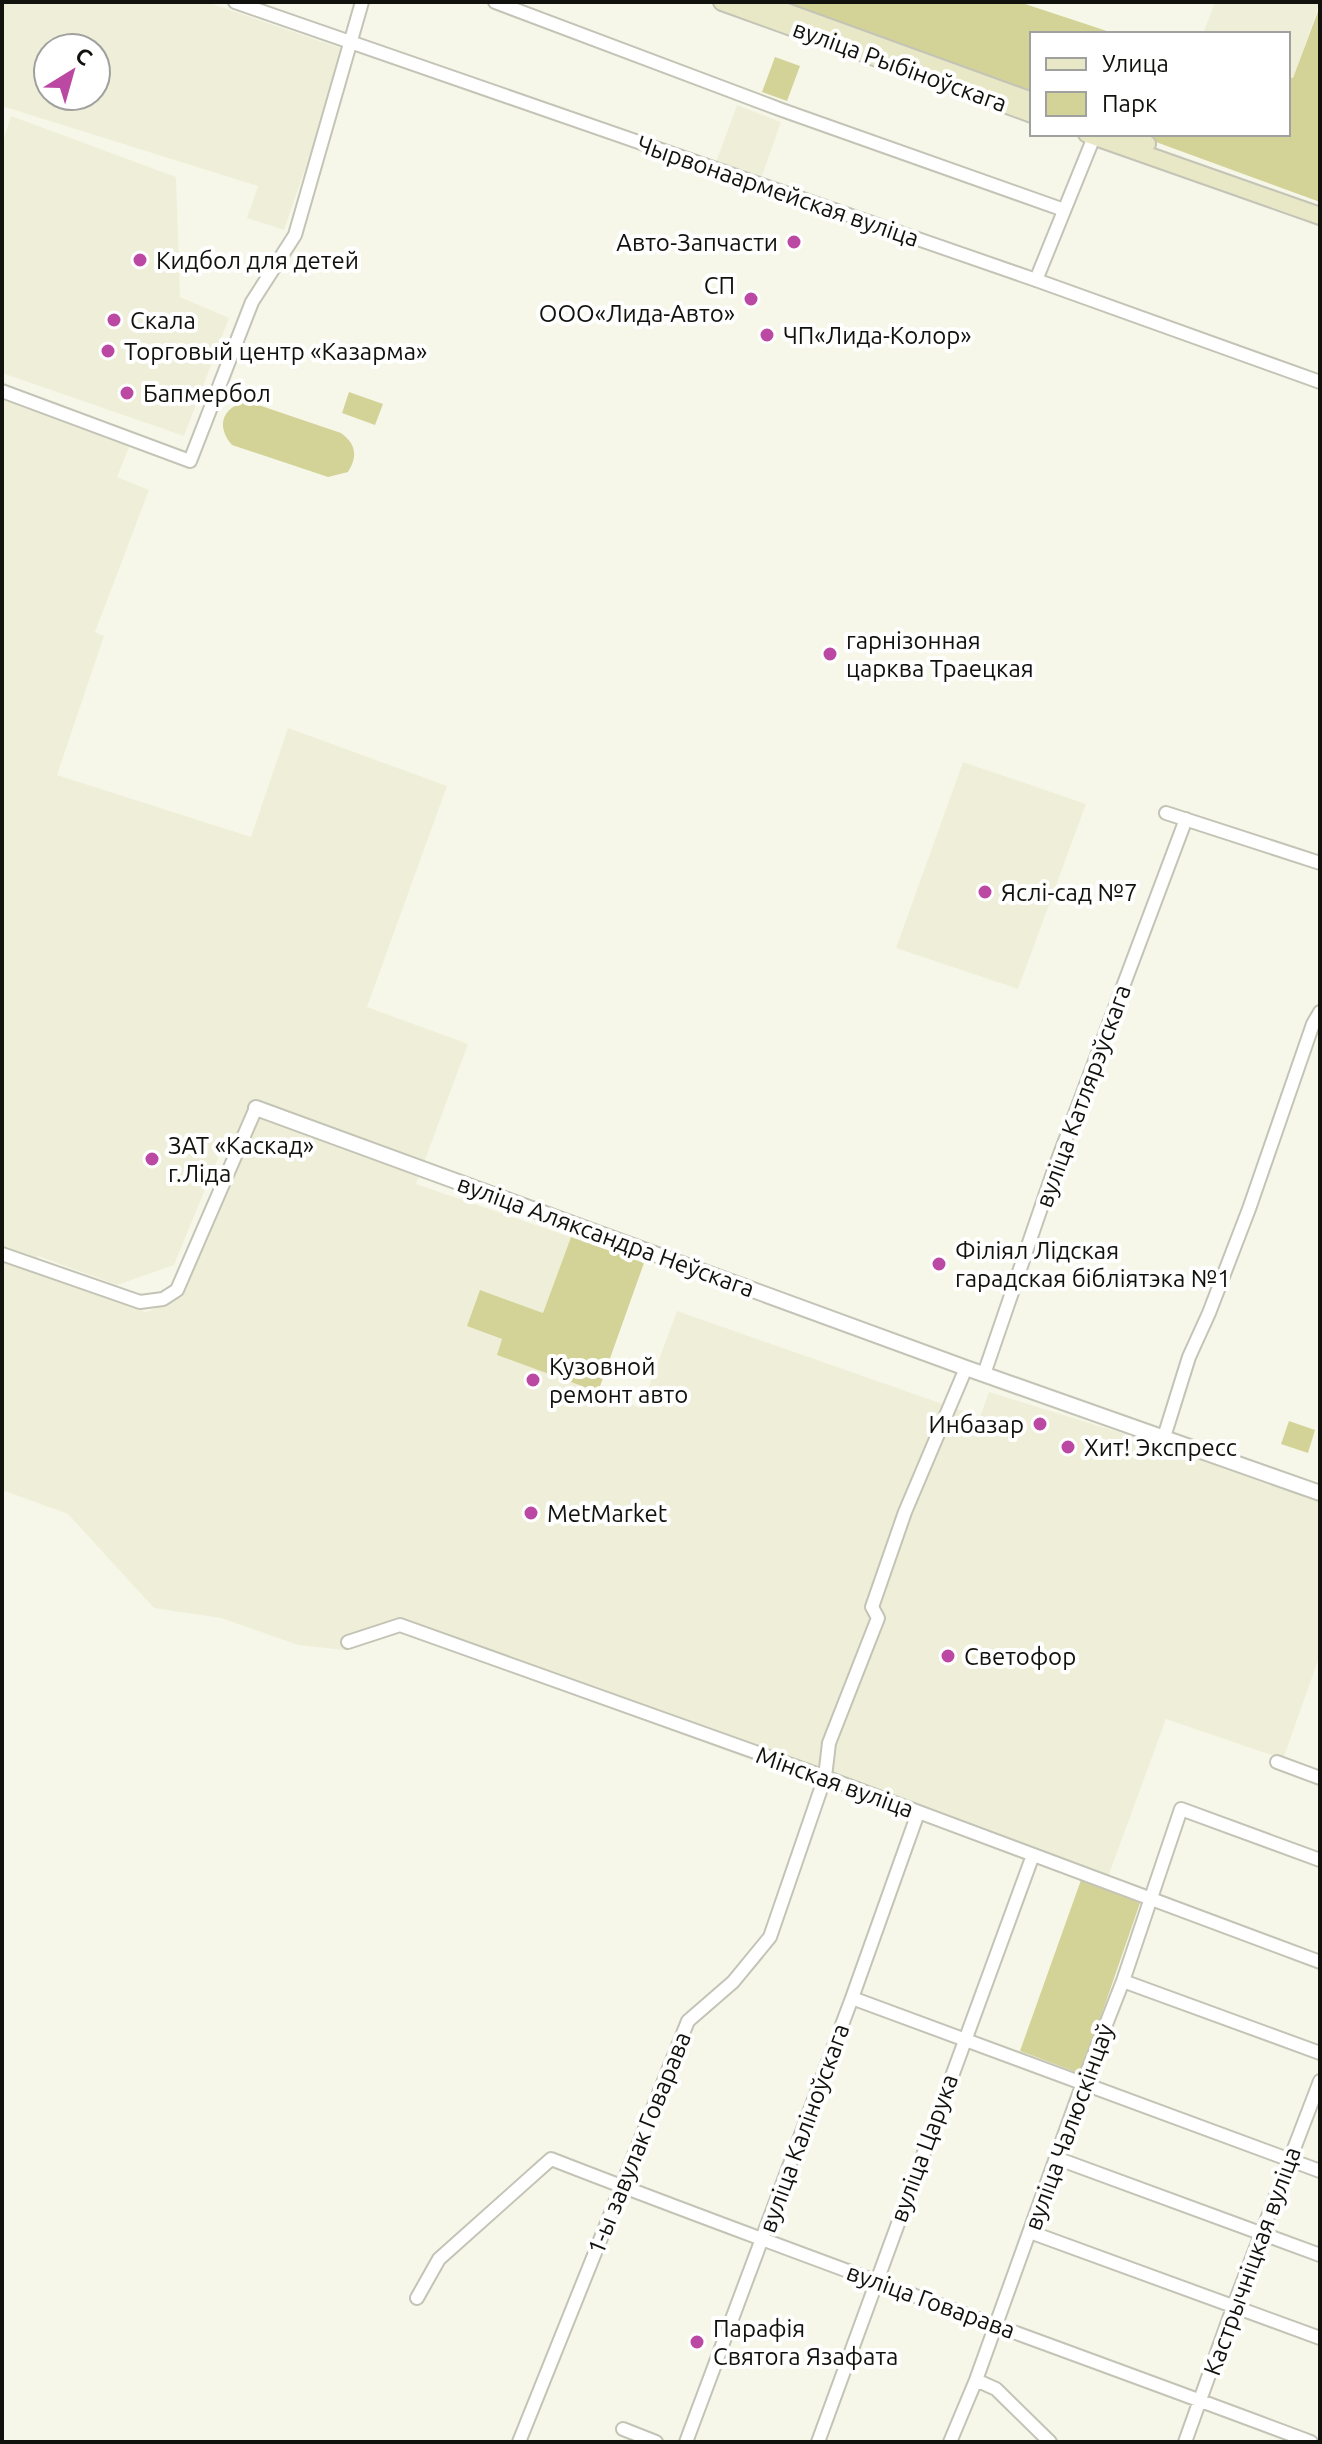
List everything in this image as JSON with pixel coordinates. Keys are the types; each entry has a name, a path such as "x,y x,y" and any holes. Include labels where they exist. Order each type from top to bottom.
{"main road":[{"name":"вуліца Рыбіноўскага","path":"722,2 1030,113"},
{"name":"вуліца Рыбіноўскага","path":"759,2 1030,100"},
{"path":"1093,136 1320,216"},
{"path":"1127,136 1206,175"}],"street":[{"name":"Чырвонаармейская вуліца","path":"235,2 1320,382"},
{"path":"2,391 190,461 252,302 295,235 362,2"},
{"path":"495,2 782,110 1064,210"},
{"path":"1036,280 1090,136"},
{"path":"1166,813 1320,863"},
{"name":"вуліца Катлярэўскага","path":"984,1374 1054,1170 1186,819"},
{"path":"1164,1437 1189,1357 1238,1239 1313,1024 1320,1012"},
{"name":"вуліца Аляксандра Неўскага","path":"2,1254 140,1302 163,1299 177,1290 256,1108 966,1368 1320,1493"},
{"name":"1-ы завулак Говарава","path":"519,2442 688,2021 733,1982 770,1937 825,1777 829,1743 878,1618 872,1607 905,1512 966,1368"},
{"name":"Мінская вуліца","path":"348,1642 400,1625 825,1777 1320,1962"},
{"path":"1277,1762 1320,1778"},
{"name":"вуліца Чалюскінцаў","path":"950,2442 976,2380 1123,1981 1181,1809 1320,1860"},
{"name":"вуліца Каліноўскага","path":"686,2442 763,2241 918,1813"},
{"name":"вуліца Царука","path":"818,2442 963,2039 1033,1855"},
{"path":"1123,1981 1320,2053"},
{"path":"852,1998 1320,2171"},
{"name":"Кастрычніцкая вуліца","path":"1185,2442 1320,2081"},
{"path":"1056,2158 1320,2255"},
{"name":"вуліца Говарава","path":"417,2298 439,2259 551,2159 763,2241 1311,2442"},
{"path":"1030,2232 1320,2338"},
{"path":"976,2380 996,2389 1050,2442"},
{"path":"623,2429 656,2442"}],"shaded area":[{"path":"2,2 207,2 346,50 284,230 247,218 258,186 2,106"},
{"path":"1215,2 1320,2 1293,79 1290,78 1290,32 1204,32"},
{"path":"737,105 781,122 760,181 715,165"},
{"path":"11,116 176,177 180,297 229,318 184,436 2,373 2,145"},
{"path":"2,399 129,447 117,477 149,490 95,632 104,636 57,775 251,837 288,728 447,786 367,1007 468,1044 416,1184 571,1237 543,1313 480,1290 503,1339 497,1355 641,1408 677,1311 980,1417 989,1392 1183,1452 1320,1502 1320,1655 1283,1759 1166,1719 1108,1877 840,1779 836,1791 396,1629 344,1650 298,1645 221,1618 154,1608 68,1514 2,1490","holes":["223,1146 242,1152 182,1297 146,1312 32,1273 38,1256 117,1285 174,1265"]},
{"name":"Яслі-сад №7","path":"963,762 1086,804 1018,989 896,948"}],"green space":[{"path":"761,2 1019,2 1110,32 1030,32 1030,97"},
{"path":"1320,6 1320,202 1139,136 1290,136 1290,77 1293,78"},
{"path":"775,57 800,66 787,101 762,92"},
{"path":"349,392 383,404 375,425 342,413"},
{"path":"247,401 341,433 350,441 354,451 348,472 328,477 232,445 224,431 224,418 232,408"},
{"path":"571,1237 644,1263 598,1392 497,1355 502,1339 467,1326 480,1290 543,1313"},
{"path":"1289,1421 1315,1430 1308,1453 1281,1444"},
{"path":"1081,1880 1140,1903 1081,2074 1020,2051"}],"place":[{"name":"Авто-Запчасти","path":"794,242"},
{"name":"Кидбол для детей","path":"140,260"},
{"name":"СП ООО«Лида-Авто»","path":"751,299"},
{"name":"Скала","path":"114,320"},
{"name":"ЧП«Лида-Колор»","path":"767,335"},
{"name":"Торговый центр «Казарма»","path":"108,351"},
{"name":"Бапмербол","path":"127,393"},
{"name":"гарнізонная царква Траецкая","path":"830,654"},
{"name":"Яслі-сад №7","path":"985,892"},
{"name":"ЗАТ «Каскад» г.Ліда","path":"152,1159"},
{"name":"Філіял Лідская гарадская бібліятэка №1","path":"939,1264"},
{"name":"Кузовной ремонт авто","path":"533,1380"},
{"name":"Инбазар","path":"1040,1424"},
{"name":"Хит! Экспресс","path":"1068,1447"},
{"name":"MetMarket","path":"531,1513"},
{"name":"Светофор","path":"948,1656"},
{"name":"Парафія Святога Язафата","path":"697,2342"}]}
